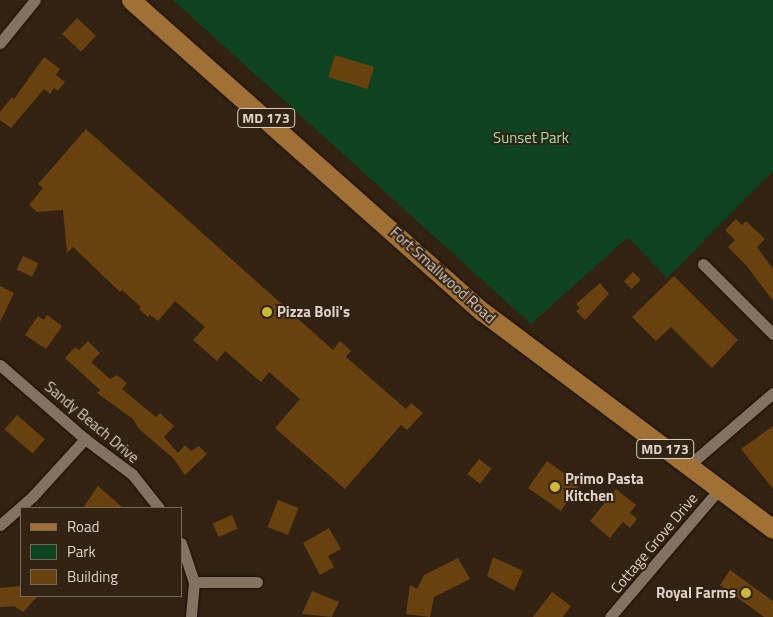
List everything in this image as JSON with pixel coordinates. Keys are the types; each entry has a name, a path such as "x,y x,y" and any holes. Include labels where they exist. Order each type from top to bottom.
{"main road":[{"name":"Fort Smallwood Road","path":"131,0 483,312 773,529"}],"street":[{"path":"0,43 35,0"},
{"path":"703,264 773,334"},
{"name":"Sandy Beach Drive","path":"0,365 85,439 132,474 158,507"},
{"path":"688,466 773,393"},
{"path":"21,507 85,439"},
{"name":"Cottage Grove Drive","path":"610,617 720,488"},
{"path":"0,525 20,508"},
{"path":"182,546 194,582 191,617"},
{"path":"194,582 257,582"}],"green space":[{"name":"Sunset Park","path":"173,0 773,0 773,171 667,278 628,237 531,324"}],"building":[{"path":"77,18 96,36 81,52 62,34"},
{"path":"335,55 374,67 367,89 328,77"},
{"path":"44,57 60,69 56,75 65,82 58,91 54,88 50,94 44,89 11,128 0,120 0,112 12,97 14,99"},
{"path":"86,129 333,350 340,341 351,351 346,357 406,409 411,403 423,413 407,430 401,425 345,489 275,428 300,399 269,372 261,382 225,351 217,361 193,340 205,327 175,301 158,321 150,315 148,317 139,309 141,307 122,290 120,292 73,247 67,253 63,210 37,212 29,205 43,188 38,184"},
{"path":"736,219 742,225 746,221 765,239 757,247 773,269 773,301 746,265 728,247 735,240 725,230"},
{"path":"23,256 38,263 32,277 17,270"},
{"path":"633,272 641,280 632,289 624,281"},
{"path":"674,276 738,340 712,368 671,327 656,341 632,317"},
{"path":"600,283 609,294 585,320 576,311 580,308 576,304"},
{"path":"0,286 14,293 0,322"},
{"path":"47,315 62,326 46,349 25,335 38,316 44,320"},
{"path":"88,341 100,353 91,362 110,379 117,375 127,383 122,389 156,417 160,413 174,426 164,437 178,453 185,445 191,451 199,446 207,454 185,475 173,458 138,428 133,419 97,393 100,390 65,358 75,347 79,350"},
{"path":"17,415 45,439 32,454 5,429"},
{"path":"773,426 773,489 741,449"},
{"path":"479,459 492,469 480,484 467,474"},
{"name":"Primo Pasta Kitchen","path":"547,461 580,484 561,511 528,488"},
{"path":"98,486 122,507 84,507"},
{"path":"616,489 636,505 630,513 637,519 630,528 623,522 610,538 590,521"},
{"path":"278,500 299,508 288,535 268,527"},
{"path":"232,515 238,529 219,537 213,523"},
{"path":"329,528 341,549 328,556 334,567 320,575 303,543"},
{"path":"493,557 523,571 514,591 487,576"},
{"path":"458,558 470,579 434,597 430,617 406,614 410,585 417,589 424,575"},
{"name":"Royal Farms","path":"730,570 773,601 773,617 764,617 720,585"},
{"path":"20,586 20,597 37,597 23,612 14,606 0,607 0,588"},
{"path":"312,591 339,602 332,617 302,614"},
{"path":"552,592 571,606 563,617 533,617"}],"place":[{"name":"Pizza Boli's","path":"267,312"},
{"name":"Primo Pasta Kitchen","path":"555,487"},
{"name":"Royal Farms","path":"746,593"}]}
